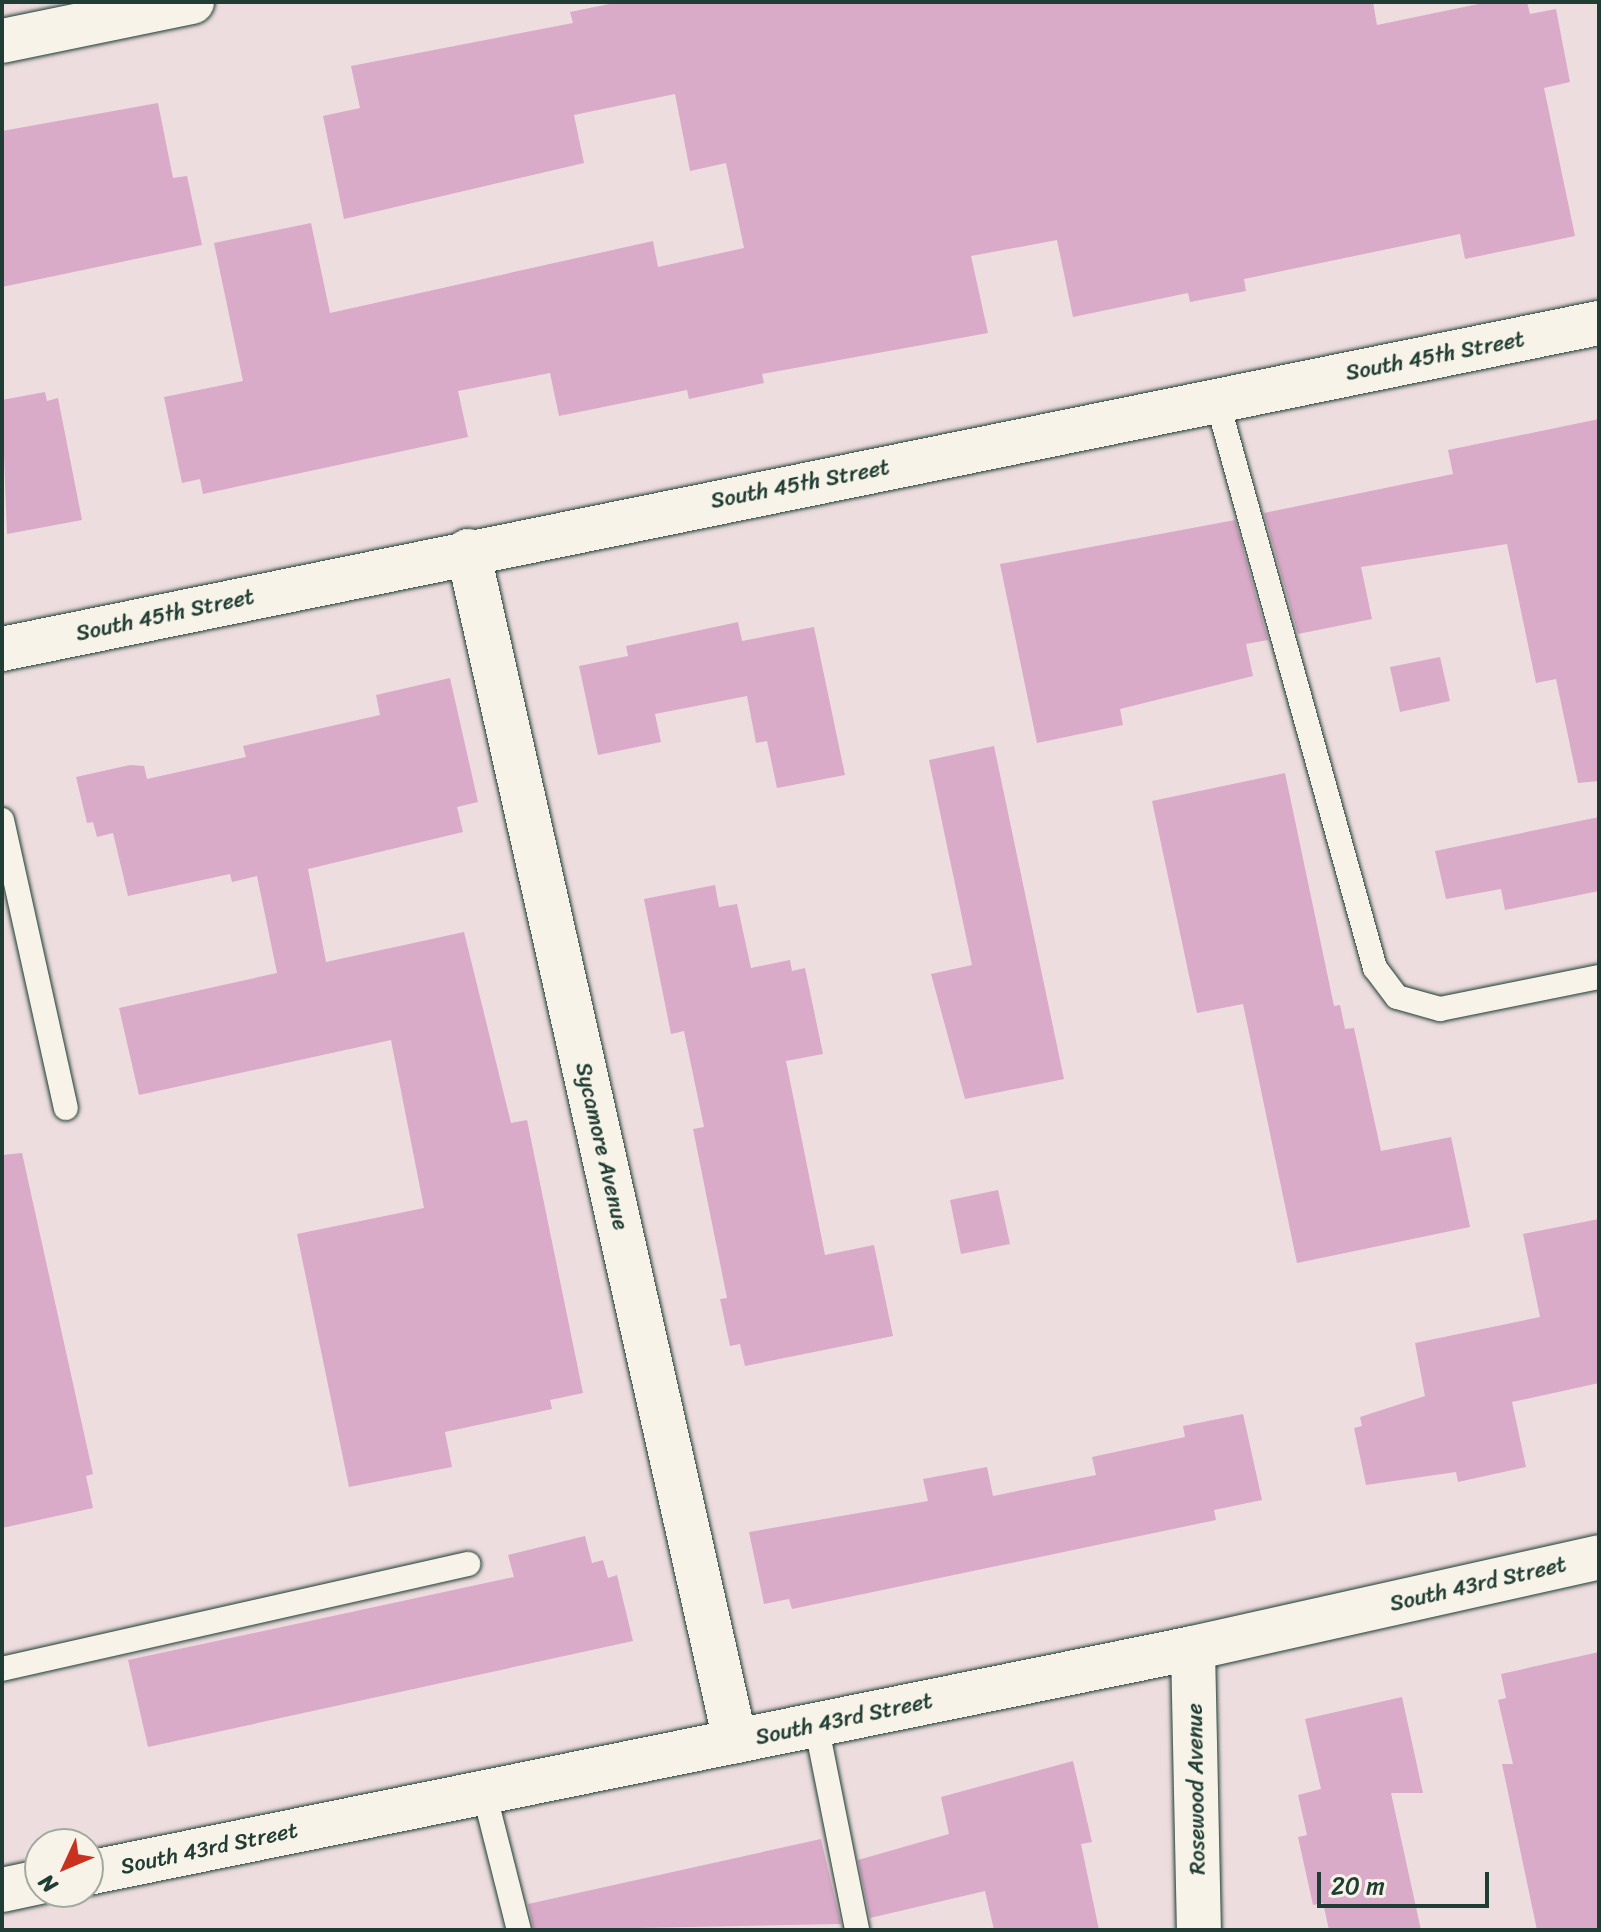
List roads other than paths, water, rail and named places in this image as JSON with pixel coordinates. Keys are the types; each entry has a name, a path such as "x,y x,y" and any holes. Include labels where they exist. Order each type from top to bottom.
{"street":[{"path":"2,41 192,2"},
{"name":"South 45th Street","path":"2,649 468,551 1599,323"},
{"name":"Sycamore Avenue","path":"468,551 735,1741"},
{"name":"South 43rd Street","path":"104,1870 1193,1648 1599,1557"},
{"name":"Rosewood Avenue","path":"1193,1648 1199,1930"},
{"path":"2,1890 24,1885"}],"lane":[{"path":"1217,400 1375,968 1397,997 1440,1009 1599,977"},
{"path":"2,820 66,1108"},
{"path":"2,1669 468,1564"},
{"path":"816,1724 857,1930"},
{"path":"484,1792 519,1930"}]}
